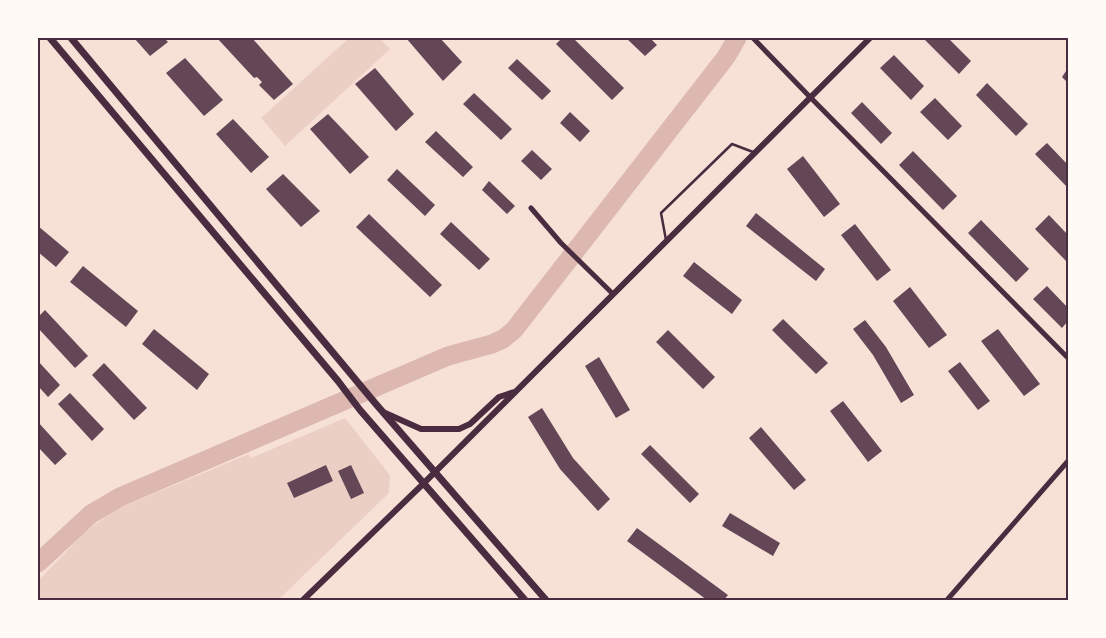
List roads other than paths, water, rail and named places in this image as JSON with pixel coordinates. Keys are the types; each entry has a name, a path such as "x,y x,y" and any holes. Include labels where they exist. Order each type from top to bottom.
{"main road":[{"path":"50,38 338,381 360,410 525,600"},
{"path":"72,38 349,373 546,600"}],"street":[{"path":"754,38 810,98 1068,358"},
{"path":"303,600 516,392 870,38"},
{"path":"531,208 561,243 613,294"},
{"path":"381,410 421,429 459,429 470,424 499,397 516,392"},
{"path":"947,600 1010,530 1068,461"}],"lane":[{"path":"666,241 661,214 666,209 732,144 755,152"}],"waterway":[{"path":"38,563 91,514 120,497 448,356 492,344 503,339 514,330 726,57 737,38"}]}
